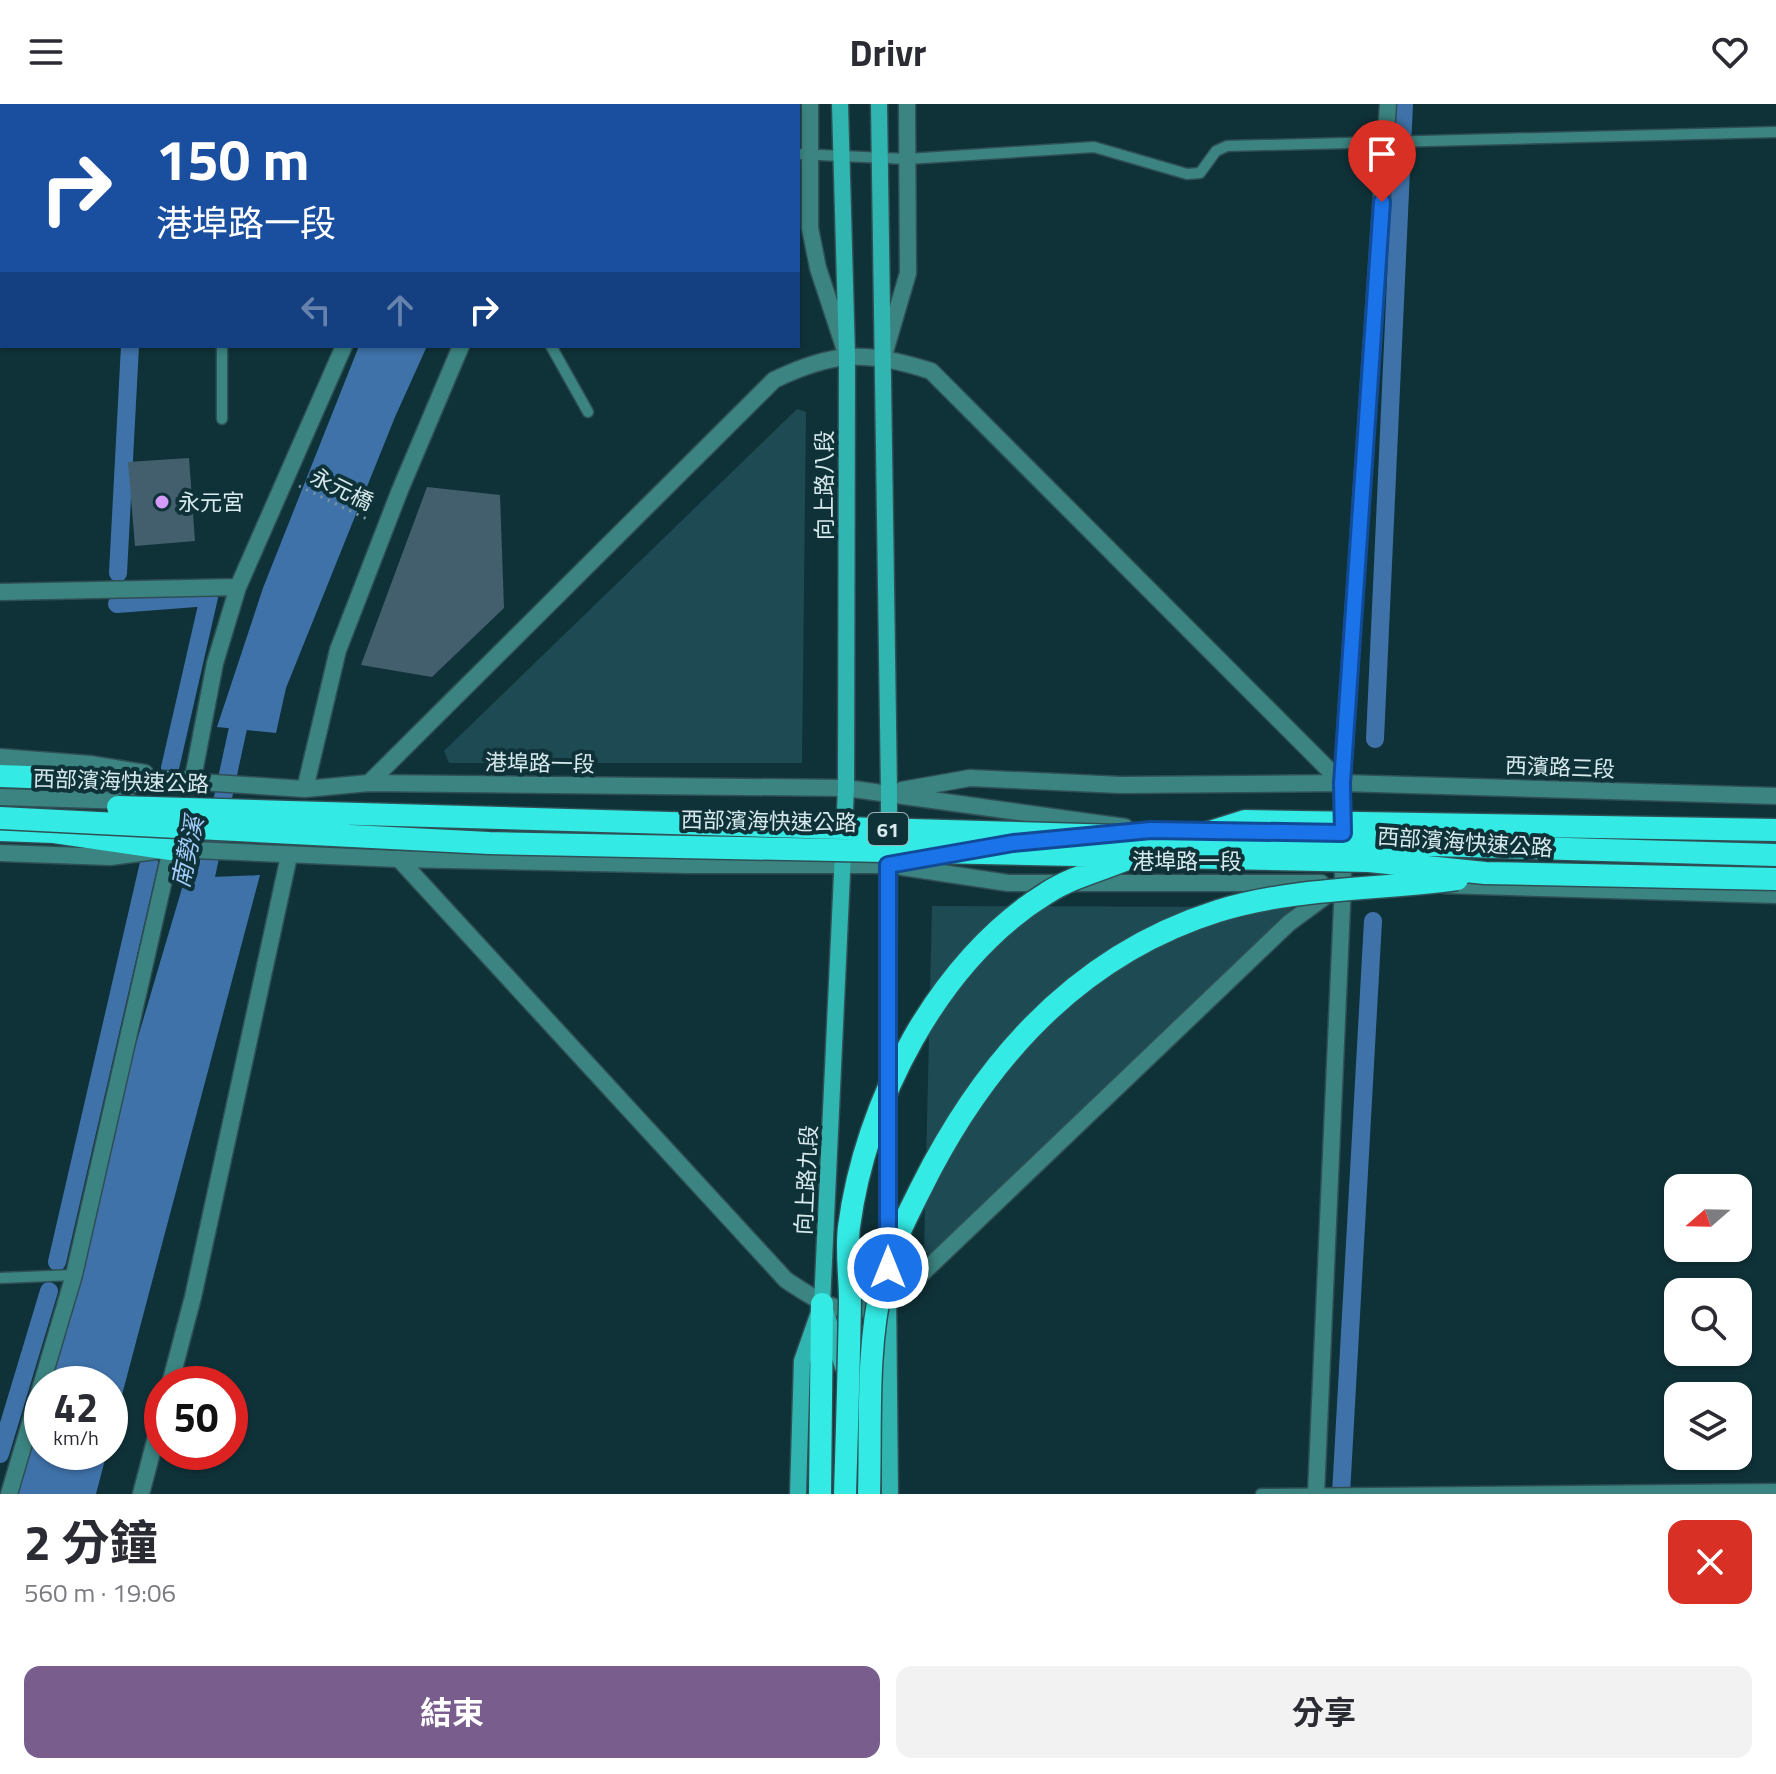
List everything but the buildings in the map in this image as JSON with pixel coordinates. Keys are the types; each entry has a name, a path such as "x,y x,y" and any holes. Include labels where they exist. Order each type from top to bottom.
{"highway":[{"path":"0,776 192,783"},
{"name":"西部濱海快速公路","path":"5,799 1776,855"},
{"name":"西部濱海快速公路","path":"0,818 489,843 1369,861 1485,873 1776,879"},
{"path":"845,1494 849,1230 862,1159 905,1055 936,1000 969,958 1048,892 1138,855 1245,821 1776,830"},
{"path":"0,830 54,832 171,849"},
{"path":"869,1494 872,1367 882,1282 901,1229 966,1105 1021,1035 1058,1001 1139,946 1218,911 1302,891 1395,887 1485,873"},
{"path":"820,1494 822,1304"}],"main road":[{"name":"向上路八段","path":"840,104 847,356 843,866"},
{"path":"879,104 889,792 890,1494"},
{"name":"向上路九段","path":"798,1494 802,1361 822,1304 843,866"},
{"path":"822,1304 842,1359 855,1494"}],"street":[{"path":"810,104 804,154 810,228 818,268 847,356"},
{"path":"884,356 908,273 907,104"},
{"path":"1316,1493 1343,883 1342,783 1390,141 1388,104"},
{"path":"192,783 215,663 238,587 343,348"},
{"path":"305,789 338,650 460,348"},
{"path":"369,783 774,380 806,365 847,356 884,356 931,371 1342,783"},
{"path":"0,592 238,587"},
{"name":"港埠路一段","path":"0,757 90,764 192,783 305,789 369,783 846,788 1151,830"},
{"name":"港埠路一段","path":"889,792 970,778 1121,785 1342,783"},
{"name":"港埠路一段","path":"5,799 136,794 192,783"},
{"name":"西濱路三段","path":"1342,783 1776,796"},
{"path":"5,799 262,806 359,833 399,859 786,1280 822,1304 852,1312 888,1299 910,1285 1289,923 1343,883 1776,895"},
{"name":"港埠路一段","path":"0,853 110,857 171,849 399,859 843,866 888,865 1013,843 1151,830 1343,833"},
{"path":"1343,833 1776,843"},
{"path":"9,1494 74,1275 171,849"},
{"path":"175,1366 193,1297 289,856"},
{"name":"港埠路一段","path":"888,865 1008,883 1343,883"},
{"path":"141,1494 147,1470"}],"lane":[{"path":"804,154 907,159 1094,147 1187,174 1200,173 1216,151 1227,146 1776,132"},
{"path":"222,348 222,419"},
{"path":"552,348 588,412"},
{"path":"0,1278 74,1275"},
{"path":"1261,1494 1776,1489"}],"path":[{"name":"永元橋","path":"286,479 385,528"}],"shaded area":[{"path":"797,409 806,412 802,763 449,763 444,751"},
{"path":"932,906 1291,907 1295,914 934,1255 924,1253"}],"water":[{"path":"358,348 426,348 395,417 286,688 276,733 217,727 263,588"},
{"path":"260,875 128,1372 128,1366 41,1366 185,878"},
{"path":"24,1423 24,1470 102,1470 96,1494 3,1494"}],"waterway":[{"path":"1375,739 1404,104"},
{"path":"118,573 130,348"},
{"path":"117,604 209,597 170,768"},
{"name":"南勢溪","path":"201,899 243,705"},
{"path":"57,1262 149,863"},
{"path":"1341,1494 1373,921"},
{"path":"0,1454 49,1291"}],"place":[{"name":"永元宮","path":"162,502"}],"route":[{"path":"888,1268 888,865 1013,843 1151,830 1343,833 1342,783 1382,202"}]}
